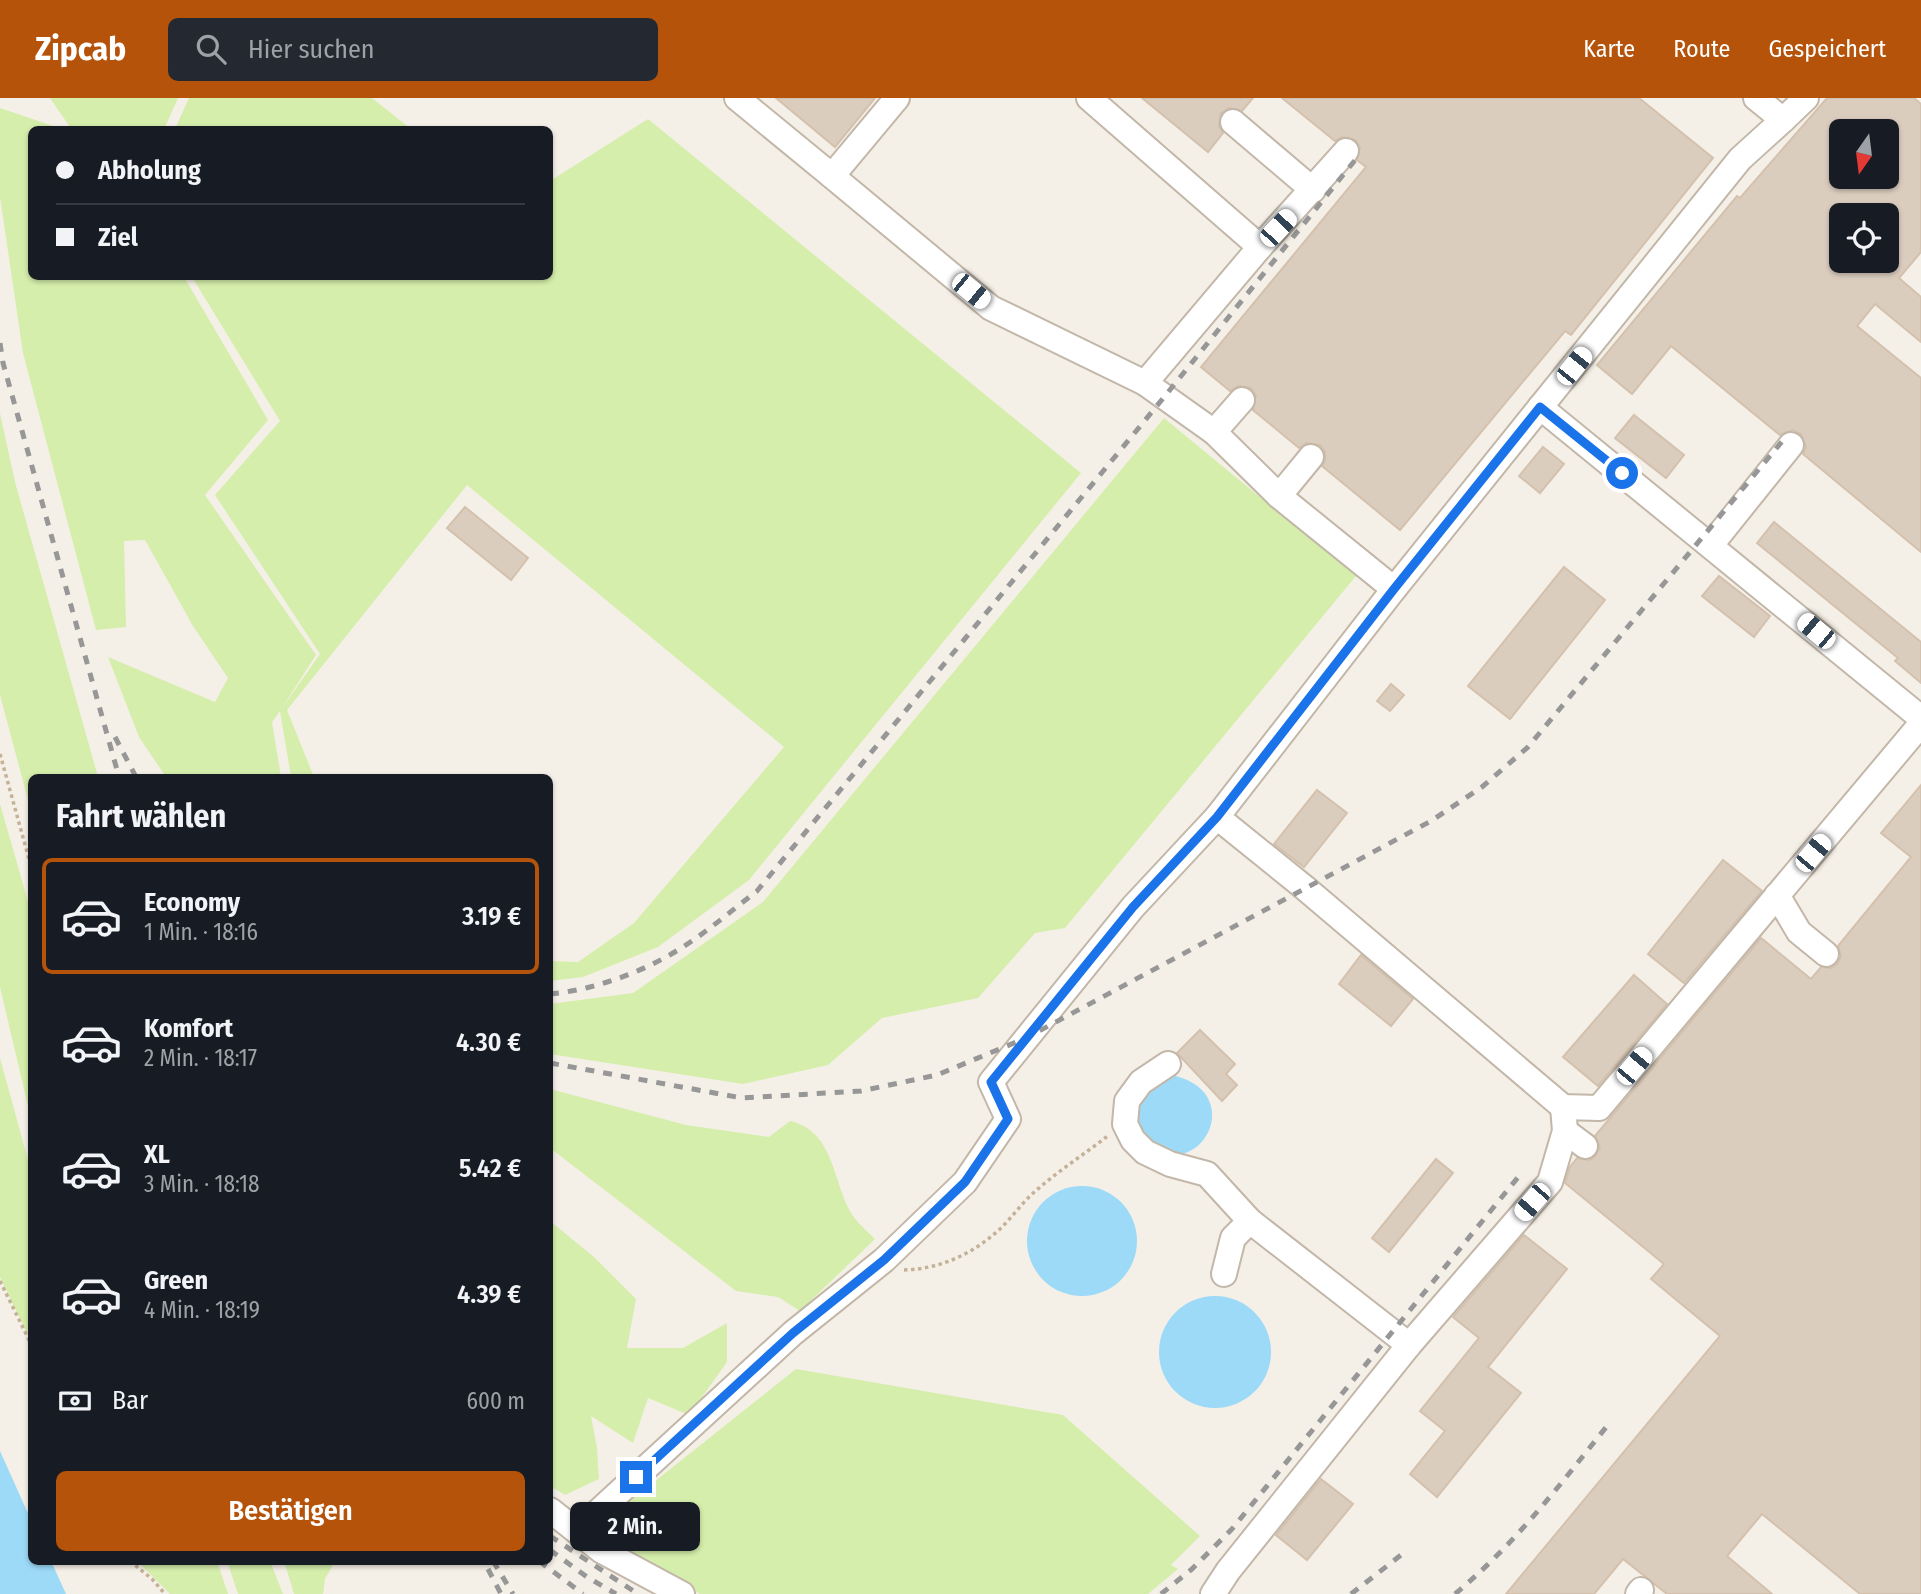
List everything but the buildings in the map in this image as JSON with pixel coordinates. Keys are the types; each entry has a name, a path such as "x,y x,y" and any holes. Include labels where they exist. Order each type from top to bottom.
{"lane":[{"path":"737,98 798,133 832,176 990,308 1144,383 1214,432 1279,496 1394,589"},
{"path":"832,176 897,98"},
{"path":"1089,98 1260,247"},
{"path":"1756,98 1783,120"},
{"path":"577,1531 793,1333 884,1260 965,1182 1008,1119 991,1082 1133,907 1217,817 1394,589 1740,159 1806,98"},
{"path":"1233,122 1313,190"},
{"path":"1144,383 1346,151"},
{"path":"1214,432 1242,400"},
{"path":"1540,407 1921,718"},
{"path":"1711,545 1791,445"},
{"path":"1279,496 1311,457"},
{"path":"1564,1119 1599,1108 1921,724"},
{"path":"1217,817 1305,888 1564,1119 1585,1146"},
{"path":"1777,895 1799,932 1826,954"},
{"path":"1168,1064 1141,1082 1127,1101 1125,1124 1133,1140 1145,1152 1170,1164 1207,1174 1250,1221 1409,1345"},
{"path":"1213,1594 1228,1571 1409,1345 1550,1182 1564,1119"},
{"path":"1224,1274 1233,1238 1250,1221"},
{"path":"553,1512 602,1551 682,1594"}],"path":[{"path":"0,754 28,856"},
{"path":"895,1270 929,1268 958,1258 984,1242 1038,1189 1125,1124"},
{"path":"0,1281 28,1338"},
{"path":"135,1565 152,1579 164,1594"}],"green space":[{"path":"50,98 178,98 165,126 69,126"},
{"path":"189,98 372,98 407,126 176,126"},
{"path":"0,108 53,126 28,126 28,280 186,280 268,420 205,495 316,655 272,722 281,774 164,774 139,737 108,657 215,702 228,678 193,626 145,540 124,541 126,627 96,630 23,353 0,197"},
{"path":"648,119 1081,473 749,880 658,947 583,977 553,981 553,961 578,962 634,923 784,747 467,485 287,710 313,774 290,774 280,711 320,654 215,495 280,421 194,280 553,280 553,179"},
{"path":"0,413 15,482 97,774 28,774 28,800 0,695"},
{"path":"1164,418 1356,576 1065,928 1035,933 978,998 882,1018 828,1065 743,1084 553,1054 553,1004 633,993 763,902"},
{"path":"0,804 28,902 28,1106 0,987"},
{"path":"0,1058 28,1160 28,1336 0,1277"},
{"path":"553,1090 686,1125 769,1137 790,1121 815,1134 829,1157 852,1215 875,1239 800,1311 778,1297 736,1291 553,1150"},
{"path":"553,1223 594,1257 636,1299 627,1348 683,1348 727,1323 727,1362 689,1415 648,1398 633,1443 591,1416 599,1479 565,1495 553,1488"},
{"path":"796,1369 1063,1415 1200,1536 1171,1565 1178,1569 1148,1594 700,1594 608,1542 608,1530 620,1509"},
{"path":"141,1565 218,1565 228,1594 170,1594"},
{"path":"228,1565 272,1565 283,1594 238,1594"},
{"path":"285,1565 333,1565 325,1579 323,1594 294,1594"}],"water":[{"path":"1176,1076 1196,1085 1208,1098 1212,1113 1210,1128 1203,1141 1192,1150 1177,1155 1161,1152 1137,1130 1138,1098 1161,1078"},
{"path":"1082,1186 1103,1190 1121,1202 1133,1220 1137,1241 1133,1262 1121,1280 1103,1292 1082,1296 1061,1292 1043,1280 1031,1262 1027,1241 1031,1220 1043,1202 1061,1190"},
{"path":"1215,1296 1236,1301 1254,1313 1266,1331 1271,1352 1266,1373 1254,1391 1236,1403 1215,1408 1194,1403 1176,1391 1164,1373 1159,1352 1164,1331 1176,1313 1194,1301"},
{"path":"0,1451 28,1513 28,1565 53,1565 66,1594 0,1594"}],"railway":[{"path":"553,994 600,984 648,966 678,950 757,891 1165,396 1356,159"},
{"path":"0,343 3,363 118,774"},
{"path":"553,1064 742,1098 861,1091 937,1075 1026,1038 1431,821 1482,787 1528,747 1784,439"},
{"path":"115,737 134,774"},
{"path":"1161,1594 1192,1569 1232,1529 1519,1176"},
{"path":"1455,1594 1517,1535 1607,1426"},
{"path":"553,1538 638,1594"},
{"path":"553,1552 616,1594"},
{"path":"1351,1594 1405,1552"},
{"path":"495,1565 513,1594"},
{"path":"544,1565 583,1594"},
{"path":"488,1569 501,1594"}],"route":[{"path":"636,1477 793,1333 884,1260 965,1182 1008,1119 991,1082 1133,907 1217,817 1540,407 1622,473"}]}
